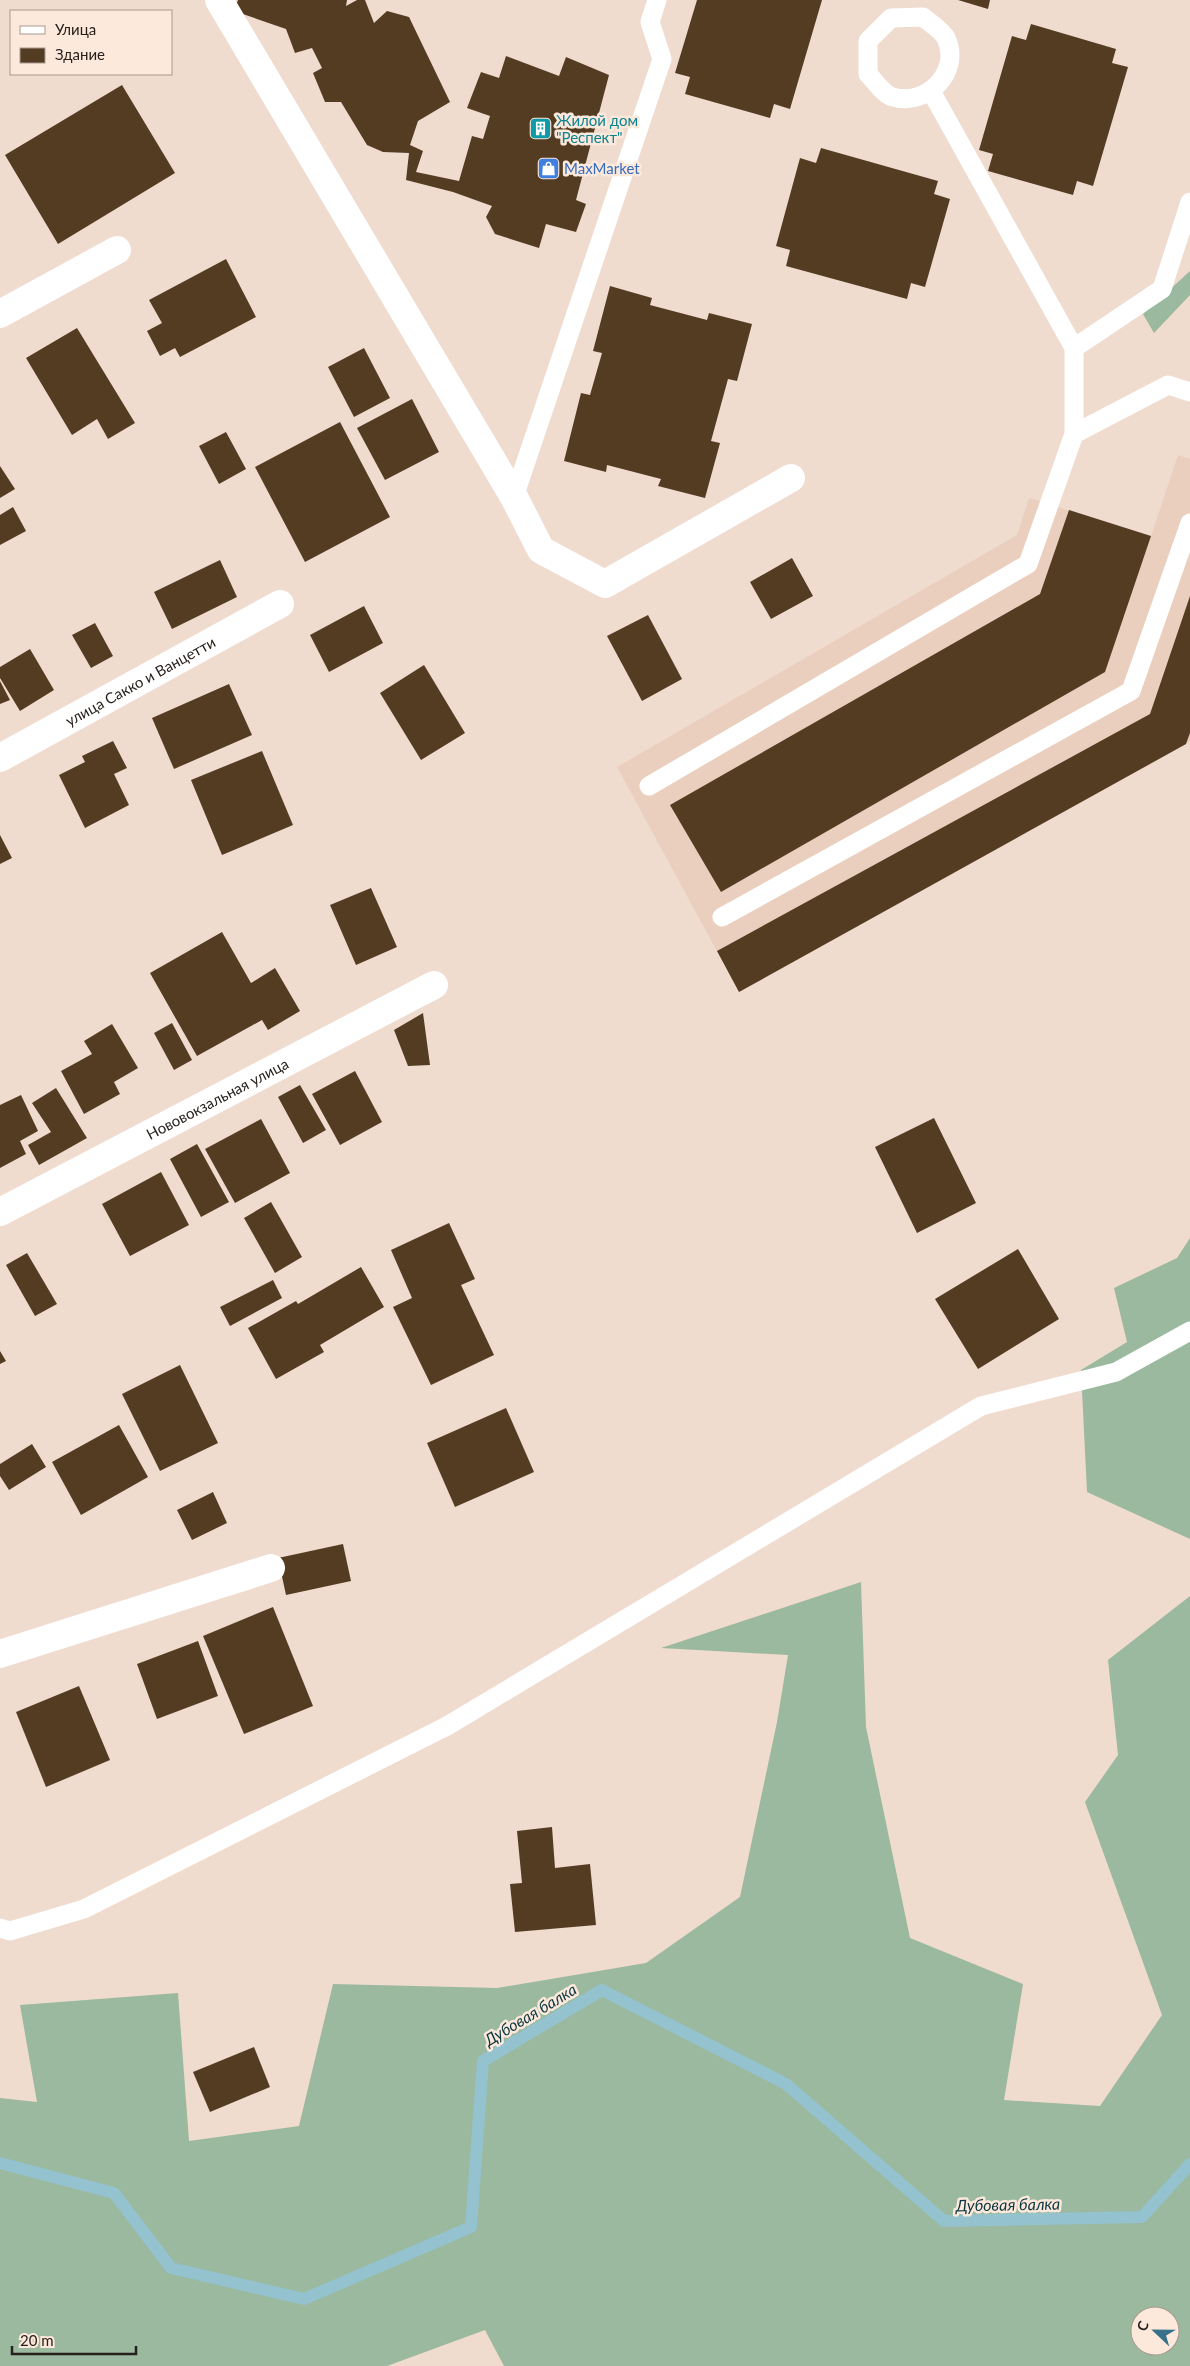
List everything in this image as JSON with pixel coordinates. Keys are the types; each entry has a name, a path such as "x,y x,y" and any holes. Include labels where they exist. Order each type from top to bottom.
{"street":[{"path":"219,0 514,497 541,550 605,584 791,478"},
{"path":"0,314 117,250"},
{"name":"улица Сакко и Ванцетти","path":"0,758 280,604"},
{"name":"Нововокзальная улица","path":"0,1212 434,984"},
{"path":"0,1654 271,1568"}],"lane":[{"path":"514,497 662,59 650,22 657,0"},
{"path":"923,17 945,36 950,49 947,73 931,91 914,100 891,97 868,74 868,41 890,18 923,17"},
{"path":"649,786 1028,564 1074,434 1074,348 931,91"},
{"path":"1074,348 1162,289 1190,202"},
{"path":"1074,434 1168,385 1190,392"},
{"path":"722,918 1131,692 1190,523"},
{"path":"0,1928 10,1931 84,1909 447,1726 981,1406 1116,1372 1190,1331"}],"shaded area":[{"path":"1178,455 1190,459 1190,742 739,992 617,767 1017,535 1029,498 1151,536"}],"green space":[{"path":"1190,271 1190,295 1154,333 1143,314"},
{"path":"1190,1238 1190,1539 1087,1492 1081,1370 1127,1342 1114,1288 1177,1258"},
{"path":"861,1582 866,1727 910,1938 1023,1984 1004,2100 1100,2106 1162,2015 1085,1802 1118,1755 1108,1660 1190,1596 1190,2366 504,2366 485,2330 387,2366 0,2366 0,2098 37,2102 20,2005 178,1993 189,2141 299,2126 333,1984 497,1988 646,1963 740,1897 777,1722 788,1655 661,1648"}],"building":[{"name":"Жилой дом \"Респект\"","path":"238,0 347,0 346,6 357,0 365,0 374,23 387,11 409,17 450,102 418,121 410,145 423,151 416,172 459,181 472,136 483,139 490,116 467,108 481,72 499,78 506,56 559,76 566,57 609,75 576,200 586,204 576,232 546,224 539,248 495,234 486,217 492,206 453,192 406,180 409,153 383,152 367,145 341,102 325,102 313,73 322,68 312,48 295,53 286,29 234,11"},
{"path":"697,0 822,0 790,109 774,104 770,118 685,94 690,77 675,73"},
{"path":"958,0 990,0 988,9"},
{"path":"1031,24 1116,49 1112,63 1128,67 1093,186 1077,181 1073,195 988,171 993,154 979,150 1012,36 1026,40"},
{"path":"122,85 175,173 58,244 5,155"},
{"path":"821,148 938,181 934,194 950,199 925,287 911,283 907,299 786,266 790,250 776,246 800,158 816,163"},
{"path":"226,259 256,317 180,357 175,348 160,356 147,331 162,323 149,300"},
{"path":"610,286 652,298 650,305 707,320 709,313 752,324 737,381 728,379 711,441 720,443 705,498 658,486 661,479 607,465 606,472 564,461 581,393 590,395 602,353 593,351"},
{"path":"77,328 135,423 108,439 97,419 72,435 26,358"},
{"path":"364,348 390,398 354,417 328,367"},
{"path":"412,399 439,452 385,480 357,428"},
{"path":"340,422 390,517 305,562 255,467"},
{"path":"226,432 246,469 219,484 199,446"},
{"path":"0,466 15,489 0,498"},
{"path":"13,507 26,531 0,545 0,515"},
{"path":"1069,510 1151,536 1105,672 721,892 670,805 1040,594"},
{"path":"792,558 813,596 771,619 750,582"},
{"path":"220,560 237,597 172,629 154,592"},
{"path":"1190,596 1190,733 1186,744 739,992 717,951 1150,714"},
{"path":"364,606 383,643 329,672 310,635"},
{"path":"648,615 682,679 642,701 607,636"},
{"path":"95,623 113,656 91,668 72,635"},
{"path":"30,649 54,690 20,711 0,678 0,667"},
{"path":"424,665 465,733 421,760 380,693"},
{"path":"0,681 10,700 0,704"},
{"path":"229,684 252,735 174,769 152,718"},
{"path":"113,741 127,768 114,774 129,805 85,828 59,775 85,762 82,756"},
{"path":"262,751 293,825 222,855 191,780"},
{"path":"0,835 12,858 0,864"},
{"path":"371,888 397,947 356,965 330,905"},
{"path":"222,932 251,983 275,968 300,1011 268,1030 262,1020 197,1056 150,973"},
{"path":"423,1013 430,1065 408,1066 394,1030"},
{"path":"172,1023 192,1060 174,1070 154,1033"},
{"path":"112,1024 138,1068 114,1082 120,1094 84,1114 61,1071 92,1054 84,1041"},
{"path":"355,1071 382,1122 340,1145 312,1094"},
{"path":"300,1085 326,1130 303,1143 278,1097"},
{"path":"56,1088 87,1138 39,1165 28,1145 51,1132 32,1103"},
{"path":"21,1095 38,1131 20,1141 26,1154 0,1168 0,1105"},
{"path":"934,1118 976,1203 917,1233 875,1147"},
{"path":"261,1119 290,1173 235,1203 205,1149"},
{"path":"197,1144 229,1202 201,1217 170,1159"},
{"path":"161,1172 189,1225 130,1256 102,1204"},
{"path":"271,1202 302,1257 275,1273 244,1218"},
{"path":"449,1223 475,1279 461,1285 494,1355 431,1385 393,1307 412,1298 391,1250"},
{"path":"1018,1249 1059,1319 978,1369 935,1299"},
{"path":"27,1253 57,1304 35,1316 6,1265"},
{"path":"361,1267 384,1307 320,1345 324,1352 276,1379 248,1328 296,1301 298,1304"},
{"path":"273,1280 282,1298 230,1326 220,1307"},
{"path":"0,1351 6,1361 0,1364"},
{"path":"180,1365 218,1443 160,1471 122,1394"},
{"path":"506,1408 534,1472 455,1507 427,1443"},
{"path":"119,1425 148,1477 81,1515 52,1462"},
{"path":"32,1444 46,1467 9,1490 0,1476 0,1464"},
{"path":"213,1492 227,1523 192,1540 177,1510"},
{"path":"343,1544 351,1581 286,1595 278,1558"},
{"path":"273,1607 313,1706 244,1734 203,1636"},
{"path":"198,1641 218,1696 157,1719 137,1664"},
{"path":"79,1686 110,1760 46,1787 16,1712"},
{"path":"552,1827 555,1868 590,1864 596,1925 515,1932 510,1884 522,1883 517,1831"},
{"path":"254,2047 270,2087 210,2112 193,2072"}],"waterway":[{"name":"Дубовая балка","path":"0,2163 114,2193 171,2268 304,2299 471,2227 483,2061 602,1990 786,2084 944,2221 1142,2217 1190,2164"}],"place":[{"name":"Жилой дом \"Респект\"","path":"540,129"},
{"name":"MaxMarket","path":"548,168"}]}
